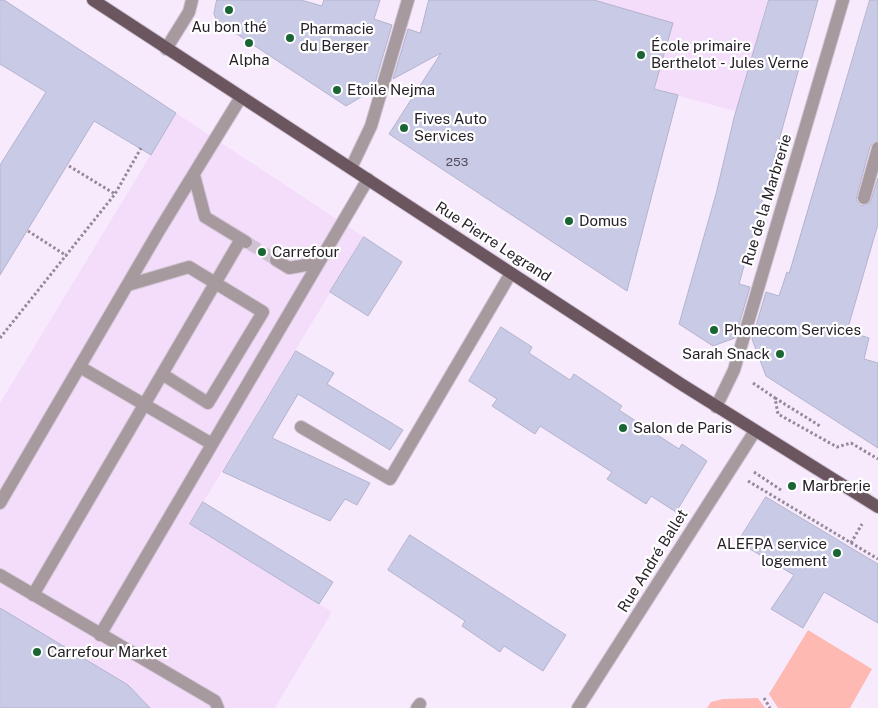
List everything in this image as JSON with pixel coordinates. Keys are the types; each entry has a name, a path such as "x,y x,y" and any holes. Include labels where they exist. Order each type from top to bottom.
{"main road":[{"name":"Rue Pierre Legrand","path":"94,0 166,49 716,407 878,506"}],"street":[{"path":"166,49 189,12 192,0"},
{"path":"351,168 371,126 408,0"},
{"name":"Rue de la Marbrerie","path":"716,407 734,370 844,0"},
{"path":"0,503 241,97"},
{"path":"864,198 878,148"},
{"path":"33,595 215,282 244,241 205,218 194,175"},
{"path":"100,635 368,179"},
{"path":"276,260 289,268 317,263"},
{"path":"128,285 189,267 263,312 208,403 162,374"},
{"path":"301,427 390,479 511,273"},
{"path":"80,367 212,444"},
{"name":"Rue André Ballet","path":"578,708 755,430"},
{"path":"0,575 214,701 218,708"}],"path":[{"path":"0,338 115,194 141,148"},
{"path":"69,166 115,194"},
{"path":"28,231 67,256"},
{"path":"734,370 820,426"},
{"path":"775,398 778,414 837,447 851,443 878,459"},
{"path":"759,476 781,490"},
{"path":"748,481 878,559"},
{"path":"764,698 770,708"}],"shaded area":[{"name":"École primaire Berthelot - Jules Verne","path":"429,0 768,0 738,112 422,26"},
{"path":"176,113 364,237 190,524 332,612 275,708 0,708 0,403"},
{"path":"808,630 872,669 850,708 778,708 769,694"},
{"path":"758,698 765,708 707,708 711,702 723,699"}],"building":[{"path":"0,0 4,0 176,113 151,155 94,121 0,275 0,165 46,92 0,64"},
{"path":"217,0 301,0 322,6 324,0 380,0 374,19 392,25 373,90 346,106 217,21 214,14"},
{"path":"429,0 594,0 673,23 654,89 678,95 627,291 389,134 441,53 393,79 408,29 420,33"},
{"path":"769,0 818,0 739,284 750,287 735,338 713,346 679,324 716,194 734,118"},
{"path":"870,0 878,0 878,140 870,146 856,200 861,206 870,203 878,178 878,224 847,331 869,338 864,359 878,363 878,448 766,376 752,339 766,292 779,296 787,272 789,273"},
{"path":"364,237 402,262 368,316 330,292"},
{"path":"501,327 532,347 529,353 570,380 574,374 622,406 619,410 679,449 682,444 707,461 676,512 651,496 646,504 607,479 612,472 540,426 535,434 492,406 497,399 469,381"},
{"path":"296,351 334,373 327,384 403,430 390,450 298,394 272,438 370,483 357,505 345,499 330,521 223,472"},
{"path":"766,497 878,564 878,623 824,592 803,628 771,609 794,575 738,542"},
{"path":"203,502 333,582 319,604 190,524"},
{"path":"410,535 566,635 543,671 504,646 500,652 462,626 465,621 388,570"},
{"name":"Carrefour Market","path":"0,608 128,685 150,708 0,708"}],"tunnel":[{"path":"248,243 276,260"}],"place":[{"name":"Au bon thé","path":"229,10"},
{"name":"Pharmacie du Berger","path":"290,38"},
{"name":"Alpha","path":"249,43"},
{"name":"École primaire Berthelot - Jules Verne","path":"641,55"},
{"name":"Etoile Nejma","path":"337,90"},
{"name":"Fives Auto Services","path":"404,128"},
{"name":"Domus","path":"569,221"},
{"name":"Carrefour","path":"262,252"},
{"name":"Phonecom Services","path":"714,330"},
{"name":"Sarah Snack","path":"780,354"},
{"name":"Salon de Paris","path":"623,428"},
{"name":"Marbrerie","path":"792,486"},
{"name":"ALEFPA service logement","path":"837,553"},
{"name":"Carrefour Market","path":"37,652"}]}
